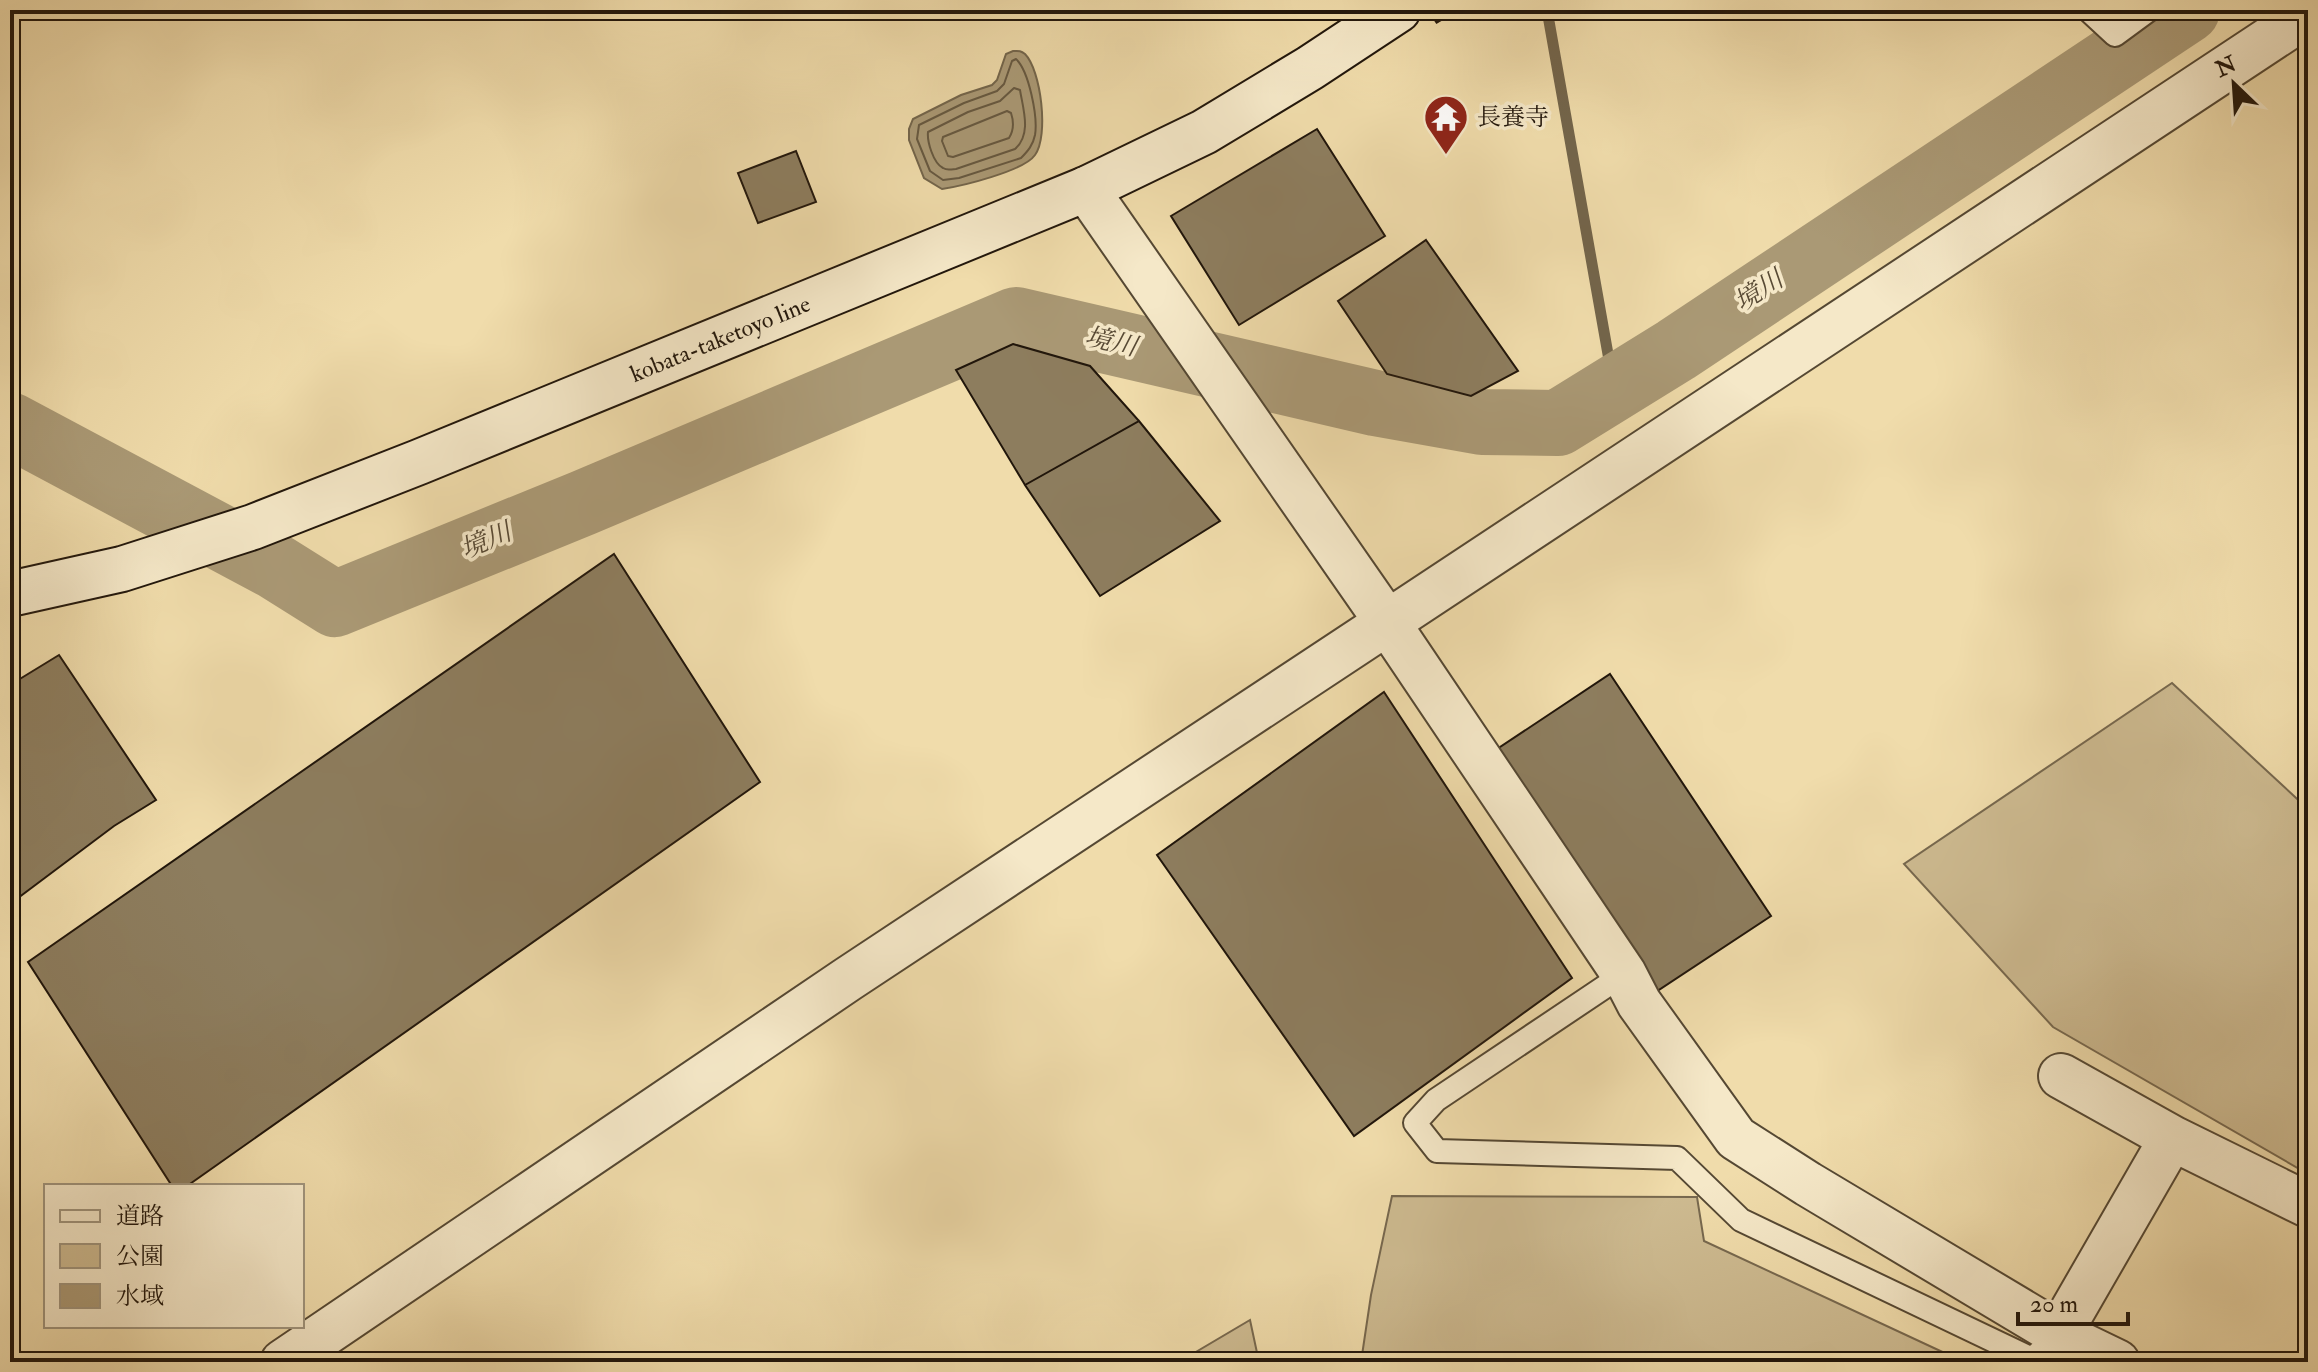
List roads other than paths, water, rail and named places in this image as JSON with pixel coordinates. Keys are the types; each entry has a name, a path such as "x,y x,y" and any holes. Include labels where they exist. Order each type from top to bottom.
{"street":[{"name":"kobata-taketoyo line","path":"10,594 122,569 253,527 1086,189 1204,132 1398,10"},
{"path":"283,1362 861,971 2308,14"},
{"path":"1086,189 1387,622 1624,974 1639,1003 1736,1138 2059,1334 2115,1362"},
{"path":"2061,1076 2172,1138 2308,1205"},
{"path":"2059,1334 2172,1138"}],"lane":[{"path":"2088,10 2115,35 2149,10"},
{"path":"1624,974 1436,1100 1415,1123 1437,1151 1677,1158 1741,1220 2032,1359 2059,1334"}],"water":[{"path":"1013,51 1025,54 1031,62 1039,88 1042,133 1035,155 1006,172 942,189 924,178 909,140 913,119 961,95 992,85 997,80 1006,54"}],"waterway":[{"path":"1547,10 1614,388"},
{"name":"境川","path":"10,425 276,567 335,604 1016,320 1375,403 1482,422 1558,423 1676,350 2187,10"}],"place":[{"name":"長養寺","path":"1446,156"}]}
